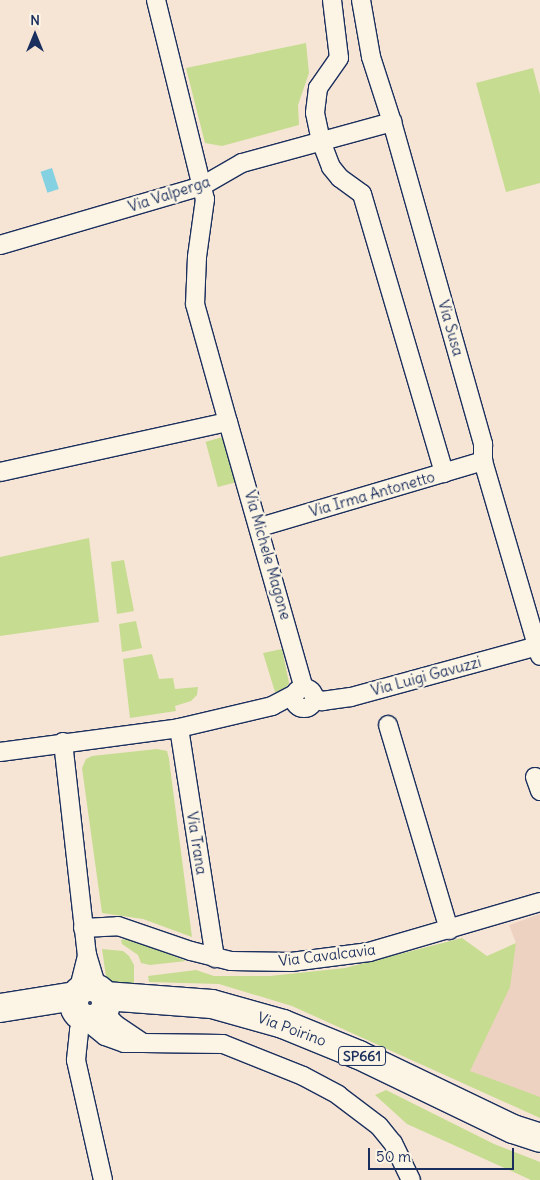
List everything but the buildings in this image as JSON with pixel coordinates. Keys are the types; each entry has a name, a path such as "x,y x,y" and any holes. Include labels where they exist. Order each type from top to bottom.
{"main road":[{"name":"Via Poirino","path":"4,1008 89,1002 212,1004 283,1024 359,1055 514,1129 540,1138"}],"street":[{"name":"Via Michele Magone","path":"156,0 205,199 197,257 195,304 260,527 303,696"},
{"path":"332,0 339,58 318,88 316,113 321,141 331,167 362,194 444,473"},
{"name":"Via Susa","path":"360,0 372,58 392,122 483,444 483,461 539,651"},
{"name":"Via Valperga","path":"0,245 202,186 242,163 392,122"},
{"path":"0,472 228,422"},
{"name":"Via Irma Antonetto","path":"260,527 483,461"},
{"name":"Via Luigi Gavuzzi","path":"303,696 322,701 351,697 539,651"},
{"path":"0,752 63,742 179,728 272,706 303,696"},
{"path":"388,725 449,930"},
{"name":"Via Trana","path":"179,728 215,958"},
{"path":"63,742 87,955 89,1002 75,1048 76,1060 103,1180"},
{"name":"Via Cavalcavia","path":"83,928 118,926 215,958 291,962 369,952 540,902"},
{"path":"89,1002 143,1044 223,1044 304,1076 338,1094 379,1126 393,1143 411,1180"}],"shaded area":[{"path":"540,914 540,1118 470,1071 516,943 509,925"}],"green space":[{"path":"306,43 309,73 298,105 299,125 222,146 205,143 186,68"},
{"path":"533,68 540,95 540,183 506,192 476,83"},
{"path":"223,437 235,482 218,487 206,442"},
{"path":"89,538 99,622 0,636 0,557"},
{"path":"124,560 134,611 117,614 111,562"},
{"path":"136,621 142,648 122,652 119,624"},
{"path":"282,649 289,683 285,689 275,692 263,653"},
{"path":"152,654 159,679 173,678 175,689 198,687 197,695 191,701 175,706 176,711 130,718 123,659"},
{"path":"157,749 167,751 169,759 192,937 143,919 102,913 82,768 86,759 92,756"},
{"path":"462,938 487,956 516,943 510,987 470,1071 540,1097 540,1118 292,1006 219,984 149,982 148,976 196,970 214,976 270,976 345,968"},
{"path":"126,939 186,961 150,965 141,963 138,955 122,944 121,940"},
{"path":"102,949 123,951 129,956 134,965 134,988 112,985 106,976"},
{"path":"386,1090 494,1144 540,1162 540,1180 531,1180 407,1124 375,1095"}],"water":[{"path":"52,168 59,189 47,193 41,172"}]}
